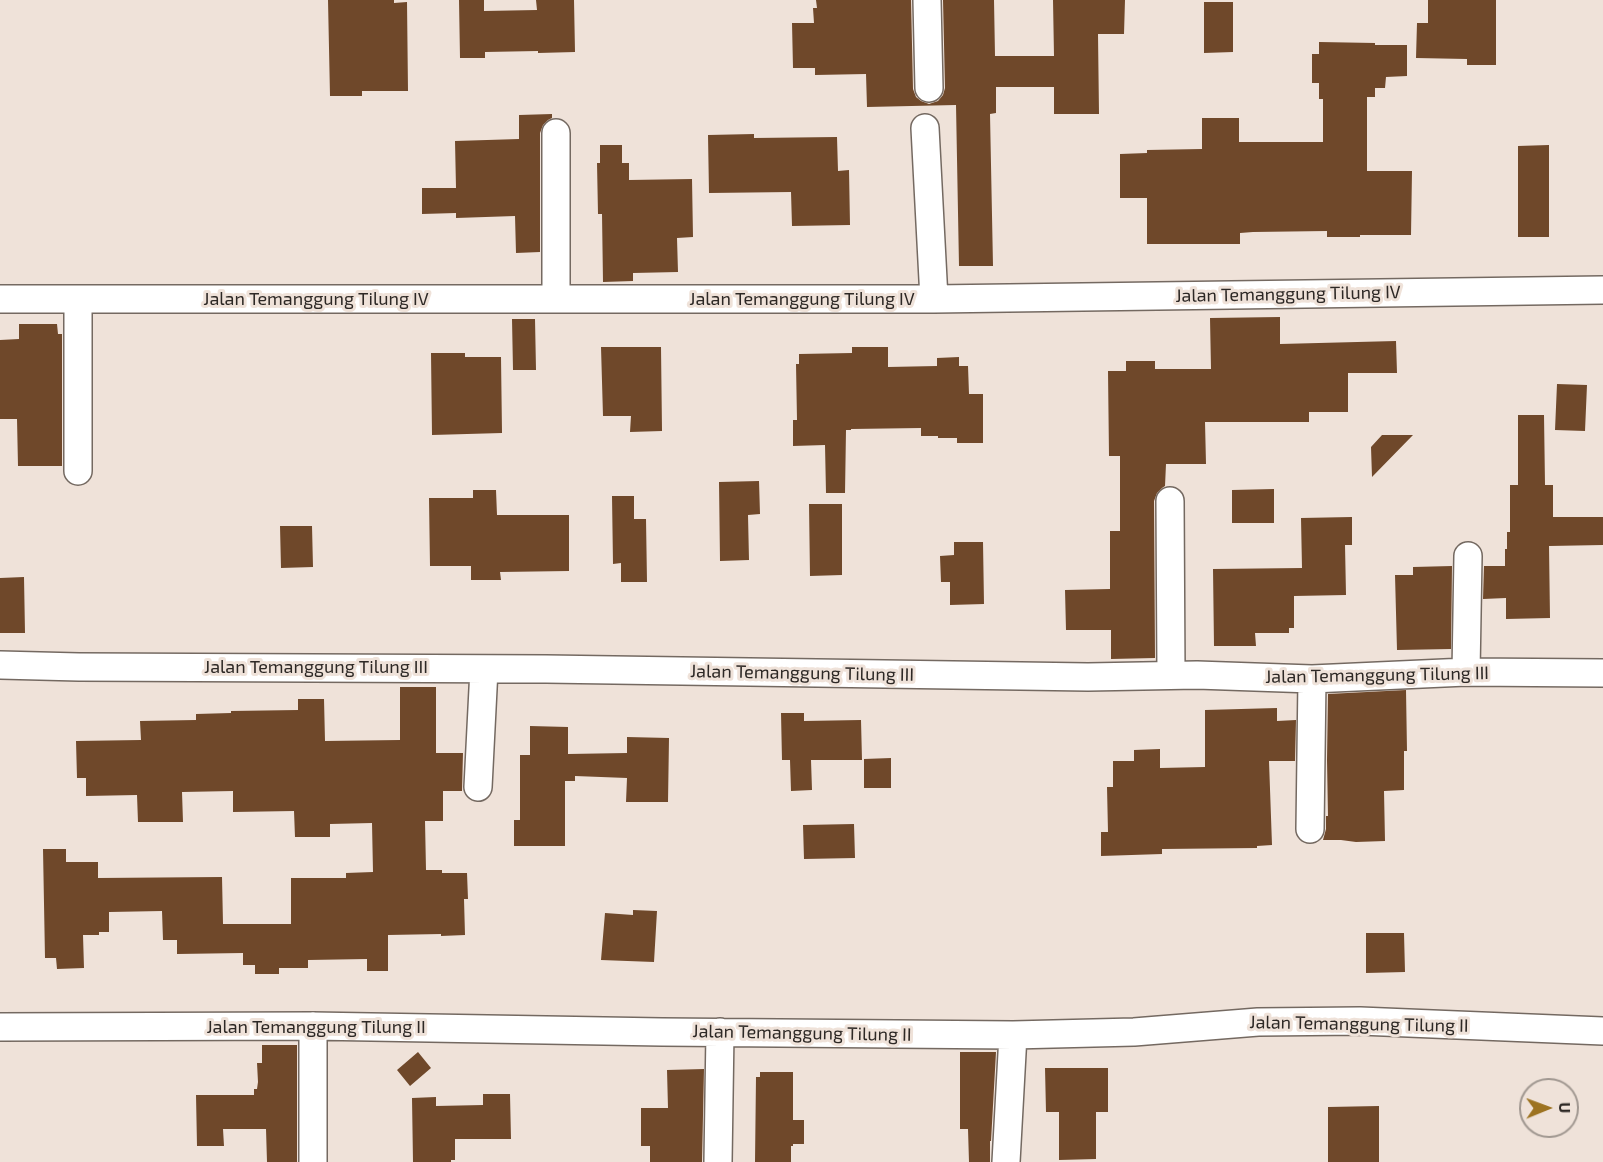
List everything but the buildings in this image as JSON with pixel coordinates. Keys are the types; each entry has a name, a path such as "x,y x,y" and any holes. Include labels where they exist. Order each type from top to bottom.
{"street":[{"path":"927,0 929,88"},
{"path":"926,128 934,299"},
{"path":"556,133 556,299"},
{"name":"Jalan Temanggung Tilung IV","path":"0,299 934,299 1603,290"},
{"path":"78,299 78,471"},
{"path":"1170,501 1172,675"},
{"path":"1466,672 1467,556"},
{"name":"Jalan Temanggung Tilung III","path":"0,665 1088,677 1197,675 1312,679 1466,672 1603,673"},
{"path":"478,787 484,669"},
{"path":"1310,829 1312,679"},
{"name":"Jalan Temanggung Tilung II","path":"0,1027 313,1026 1013,1035 1134,1032 1258,1022 1349,1021 1603,1031"},
{"path":"313,1026 313,1162"},
{"path":"718,1162 720,1032"},
{"path":"1006,1162 1013,1035"}]}
